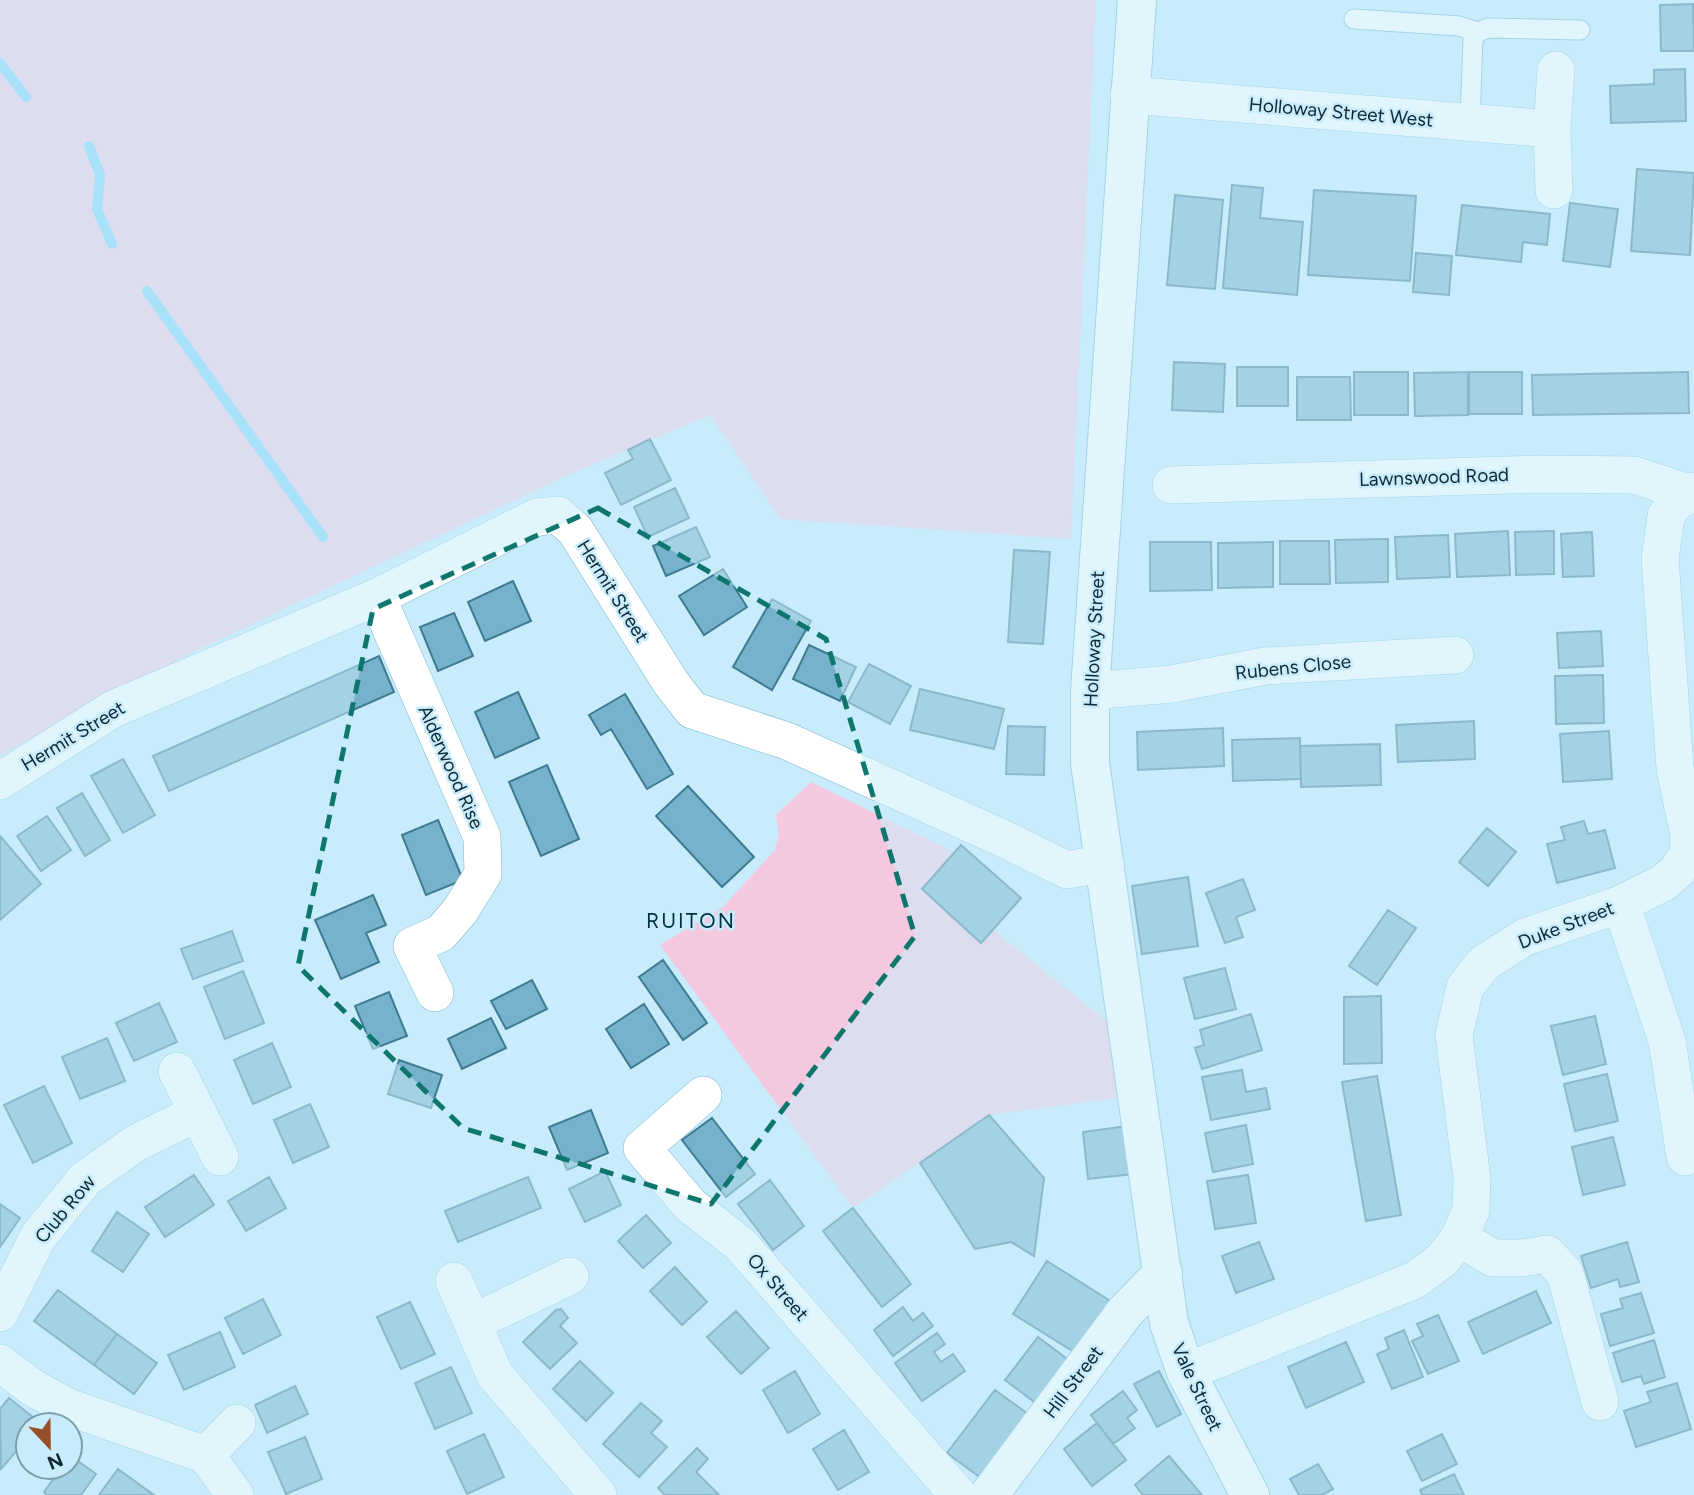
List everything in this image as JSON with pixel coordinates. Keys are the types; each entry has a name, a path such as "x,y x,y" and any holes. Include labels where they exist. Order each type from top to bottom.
{"street":[{"name":"Holloway Street","path":"1137,0 1090,691 1090,763 1163,1273"},
{"path":"1554,190 1552,129 1556,70"},
{"name":"Holloway Street West","path":"1129,96 1552,129"},
{"name":"Lawnswood Road","path":"1171,485 1555,474 1634,475 1692,492"},
{"name":"Duke Street","path":"1186,1372 1415,1280 1442,1260 1459,1238 1471,1210 1472,1179 1454,1035 1465,987 1484,963 1525,937 1621,904 1663,883 1677,871 1688,855 1689,836 1675,768 1660,559 1666,516 1675,503 1692,492"},
{"name":"Hermit Street","path":"0,781 113,709 377,597 537,517 558,515 575,530 671,683 692,710 787,741 1067,870 1105,863"},
{"name":"Alderwood Rise","path":"377,597 482,837 483,874 460,911 441,933 412,946 435,993"},
{"name":"Rubens Close","path":"1090,691 1172,684 1265,666 1455,654"},
{"path":"1621,904 1667,1041 1685,1157"},
{"path":"177,1072 220,1157"},
{"name":"Ox Street","path":"703,1095 642,1148 690,1205 741,1245 958,1495"},
{"name":"Club Row","path":"0,1313 38,1237 85,1179 136,1143 197,1113"},
{"path":"1459,1238 1493,1258 1522,1258 1547,1254 1565,1273 1600,1402"},
{"name":"Vale Street","path":"1163,1273 1169,1323 1186,1372 1250,1495"},
{"name":"Hill Street","path":"989,1495 1125,1312 1163,1273"},
{"path":"472,1322 570,1276"},
{"path":"454,1281 495,1375 598,1495"},
{"path":"0,1363 33,1388 68,1407 206,1455 235,1495"},
{"path":"206,1455 237,1423"}],"lane":[{"path":"1353,19 1459,26 1478,32"},
{"path":"1470,122 1472,38 1478,32 1488,28 1580,30"}],"highlighted area":[{"path":"598,508 826,639 915,936 711,1204 463,1128 298,966 373,609"}],"shaded area":[{"path":"0,0 1096,0 1071,539 780,519 710,415 568,475 197,650 0,755"},
{"path":"811,782 954,852 922,889 981,942 992,929 1108,1022 1118,1098 989,1115 853,1208 660,945 723,907 775,850 779,835 776,815"}],"building":[{"path":"1693,4 1694,51 1661,51 1660,5"},
{"path":"1685,69 1686,121 1611,123 1610,86 1654,84 1654,70"},
{"path":"1637,169 1694,173 1690,255 1631,251"},
{"path":"1232,185 1263,188 1260,218 1303,222 1297,295 1223,288"},
{"path":"1314,190 1416,196 1410,281 1308,275"},
{"path":"1175,195 1223,200 1215,289 1167,285"},
{"path":"1570,203 1618,209 1610,267 1563,261"},
{"path":"1462,205 1550,214 1547,245 1523,242 1521,262 1456,255"},
{"path":"1416,253 1452,256 1449,295 1413,292"},
{"path":"1174,362 1225,364 1223,412 1172,410"},
{"path":"1237,367 1288,367 1288,406 1237,406"},
{"path":"1354,372 1408,372 1408,415 1354,415"},
{"path":"1468,372 1468,415 1415,416 1414,373"},
{"path":"1469,372 1522,372 1522,414 1469,414"},
{"path":"1688,372 1689,413 1533,415 1532,375"},
{"path":"1297,377 1350,377 1351,420 1297,420"},
{"path":"650,439 671,480 621,505 605,473 633,459 628,450"},
{"path":"675,488 689,518 648,537 634,507"},
{"path":"696,527 710,557 666,576 653,546"},
{"path":"1508,531 1510,575 1457,577 1455,534"},
{"path":"1554,531 1554,574 1516,575 1515,532"},
{"path":"1592,532 1594,576 1563,577 1561,534"},
{"path":"1448,535 1450,577 1397,579 1395,537"},
{"path":"1388,539 1388,582 1336,583 1335,540"},
{"path":"1280,541 1329,541 1330,584 1280,584"},
{"path":"1150,542 1211,542 1212,590 1150,591"},
{"path":"1273,542 1273,587 1218,588 1218,543"},
{"path":"1014,550 1050,552 1043,644 1008,642"},
{"path":"723,569 747,607 704,635 679,596"},
{"path":"513,581 531,621 485,641 468,602"},
{"path":"772,599 811,621 772,690 733,667"},
{"path":"454,613 473,656 438,671 420,627"},
{"path":"1601,631 1603,666 1559,668 1557,633"},
{"path":"809,645 856,667 840,701 793,679"},
{"path":"379,656 394,692 169,791 153,756"},
{"path":"869,664 911,686 890,724 848,702"},
{"path":"1603,675 1604,723 1556,724 1555,676"},
{"path":"920,689 1004,709 994,749 910,730"},
{"path":"518,692 539,738 495,758 475,712"},
{"path":"625,694 673,774 647,789 611,729 601,735 589,715"},
{"path":"1474,721 1475,759 1398,762 1396,725"},
{"path":"1008,726 1045,727 1044,775 1006,774"},
{"path":"1223,728 1224,766 1138,770 1137,732"},
{"path":"1609,731 1612,779 1563,782 1560,734"},
{"path":"1300,738 1301,779 1233,781 1232,740"},
{"path":"1380,744 1381,785 1301,787 1300,746"},
{"path":"123,759 155,815 123,833 91,776"},
{"path":"547,765 579,839 541,856 509,782"},
{"path":"688,786 754,857 722,887 656,816"},
{"path":"82,793 110,840 85,856 57,808"},
{"path":"47,816 71,850 41,871 17,836"},
{"path":"438,820 463,880 426,895 402,835"},
{"path":"1584,821 1588,834 1605,830 1615,868 1557,883 1547,844 1565,840 1561,827"},
{"path":"1487,828 1516,852 1488,886 1459,862"},
{"path":"0,836 41,884 0,920"},
{"path":"961,845 1021,898 981,943 922,889"},
{"path":"1188,877 1198,946 1142,954 1132,886"},
{"path":"1243,879 1255,910 1236,917 1243,937 1225,943 1206,893"},
{"path":"373,895 386,925 366,933 379,962 341,979 315,920"},
{"path":"1388,910 1416,928 1377,985 1349,966"},
{"path":"232,931 243,961 193,979 181,949"},
{"path":"663,960 707,1023 683,1040 639,977"},
{"path":"1225,968 1236,1009 1195,1019 1184,978"},
{"path":"243,971 264,1023 225,1039 204,987"},
{"path":"532,980 547,1009 506,1029 491,1001"},
{"path":"389,992 407,1036 373,1049 355,1006"},
{"path":"1381,996 1382,1063 1344,1064 1344,997"},
{"path":"159,1003 177,1042 134,1061 116,1023"},
{"path":"644,1004 669,1044 631,1068 606,1029"},
{"path":"1251,1014 1262,1050 1202,1069 1195,1048 1204,1045 1200,1030"},
{"path":"1595,1016 1606,1064 1563,1075 1551,1026"},
{"path":"491,1018 506,1048 462,1069 448,1039"},
{"path":"107,1038 125,1081 80,1099 62,1057"},
{"path":"272,1043 291,1087 253,1104 234,1060"},
{"path":"399,1060 442,1075 431,1108 388,1094"},
{"path":"1242,1070 1246,1092 1266,1088 1270,1109 1211,1120 1202,1077"},
{"path":"1607,1074 1618,1121 1575,1131 1564,1084"},
{"path":"1377,1076 1401,1215 1366,1221 1342,1082"},
{"path":"44,1086 72,1143 33,1163 4,1105"},
{"path":"310,1104 329,1147 293,1163 274,1120"},
{"path":"591,1110 608,1153 567,1170 549,1127"},
{"path":"989,1115 1044,1178 1034,1256 1011,1242 975,1249 920,1163"},
{"path":"712,1118 755,1174 726,1197 682,1140"},
{"path":"1246,1125 1253,1164 1213,1172 1205,1133"},
{"path":"1128,1126 1133,1174 1088,1179 1083,1132"},
{"path":"1613,1137 1625,1185 1583,1195 1572,1147"},
{"path":"605,1171 621,1205 585,1222 569,1189"},
{"path":"194,1175 214,1205 165,1237 145,1207"},
{"path":"1248,1175 1256,1223 1215,1229 1207,1181"},
{"path":"269,1177 286,1208 246,1231 228,1201"},
{"path":"528,1177 541,1208 458,1242 445,1211"},
{"path":"770,1180 804,1226 773,1250 738,1204"},
{"path":"0,1204 20,1218 0,1247"},
{"path":"853,1208 911,1284 882,1307 823,1231"},
{"path":"117,1212 149,1234 123,1272 92,1251"},
{"path":"646,1215 671,1243 643,1268 618,1241"},
{"path":"1259,1242 1274,1279 1236,1293 1222,1256"},
{"path":"1627,1242 1639,1282 1620,1287 1618,1279 1591,1288 1581,1256"},
{"path":"1047,1261 1112,1302 1079,1355 1013,1314"},
{"path":"675,1267 707,1302 682,1325 650,1291"},
{"path":"58,1290 117,1334 94,1365 34,1321"},
{"path":"1536,1291 1551,1323 1483,1354 1468,1322"},
{"path":"1641,1293 1654,1333 1610,1346 1601,1314 1623,1308 1620,1299"},
{"path":"263,1299 281,1335 243,1354 225,1318"},
{"path":"410,1302 435,1354 401,1369 377,1317"},
{"path":"903,1307 913,1321 923,1313 933,1326 893,1356 874,1330"},
{"path":"561,1309 568,1318 560,1326 577,1343 550,1369 523,1342 556,1310"},
{"path":"736,1311 769,1348 741,1374 707,1337"},
{"path":"1438,1315 1459,1361 1428,1374 1412,1341 1423,1336 1417,1324"},
{"path":"1404,1330 1423,1377 1392,1389 1377,1354 1389,1349 1385,1338"},
{"path":"220,1332 235,1367 184,1390 168,1355"},
{"path":"937,1333 945,1344 934,1352 941,1362 953,1354 965,1371 922,1401 895,1363"},
{"path":"117,1334 157,1363 134,1394 94,1365"},
{"path":"1038,1337 1070,1361 1037,1404 1005,1380"},
{"path":"1654,1340 1665,1377 1644,1384 1641,1376 1622,1382 1613,1353"},
{"path":"1346,1342 1364,1382 1306,1408 1288,1367"},
{"path":"580,1361 613,1393 586,1421 553,1389"},
{"path":"451,1367 472,1413 435,1429 415,1383"},
{"path":"795,1371 820,1414 788,1433 763,1390"},
{"path":"1159,1371 1181,1414 1157,1427 1134,1384"},
{"path":"1677,1383 1691,1429 1636,1447 1624,1411 1651,1402 1647,1392"},
{"path":"295,1386 308,1414 267,1433 255,1405"},
{"path":"995,1390 1028,1414 981,1478 947,1453"},
{"path":"1123,1391 1137,1410 1127,1418 1135,1428 1113,1444 1091,1415"},
{"path":"9,1398 25,1411 14,1411 14,1454 1,1469 0,1409"},
{"path":"641,1403 662,1421 651,1433 667,1447 639,1477 603,1444"},
{"path":"1097,1423 1126,1460 1092,1486 1064,1449"},
{"path":"844,1430 869,1472 838,1490 813,1449"},
{"path":"484,1434 504,1477 467,1494 447,1451"},
{"path":"1442,1434 1457,1464 1422,1481 1407,1451"},
{"path":"305,1437 322,1479 286,1494 268,1452"},
{"path":"697,1448 708,1459 696,1472 719,1495 665,1495 658,1488"},
{"path":"1169,1456 1202,1495 1143,1495 1135,1485"},
{"path":"1318,1464 1333,1489 1322,1495 1299,1495 1290,1479"},
{"path":"84,1465 96,1474 81,1495 47,1495 44,1492 52,1481 84,1481"},
{"path":"118,1469 154,1495 99,1495"},
{"path":"1454,1474 1464,1495 1422,1495 1420,1490"}],"waterway":[{"path":"0,63 26,97"},
{"path":"89,146 100,175 97,209 112,244"},
{"path":"147,291 323,537"}],"district":[{"name":"RUITON","path":"691,920"}]}
